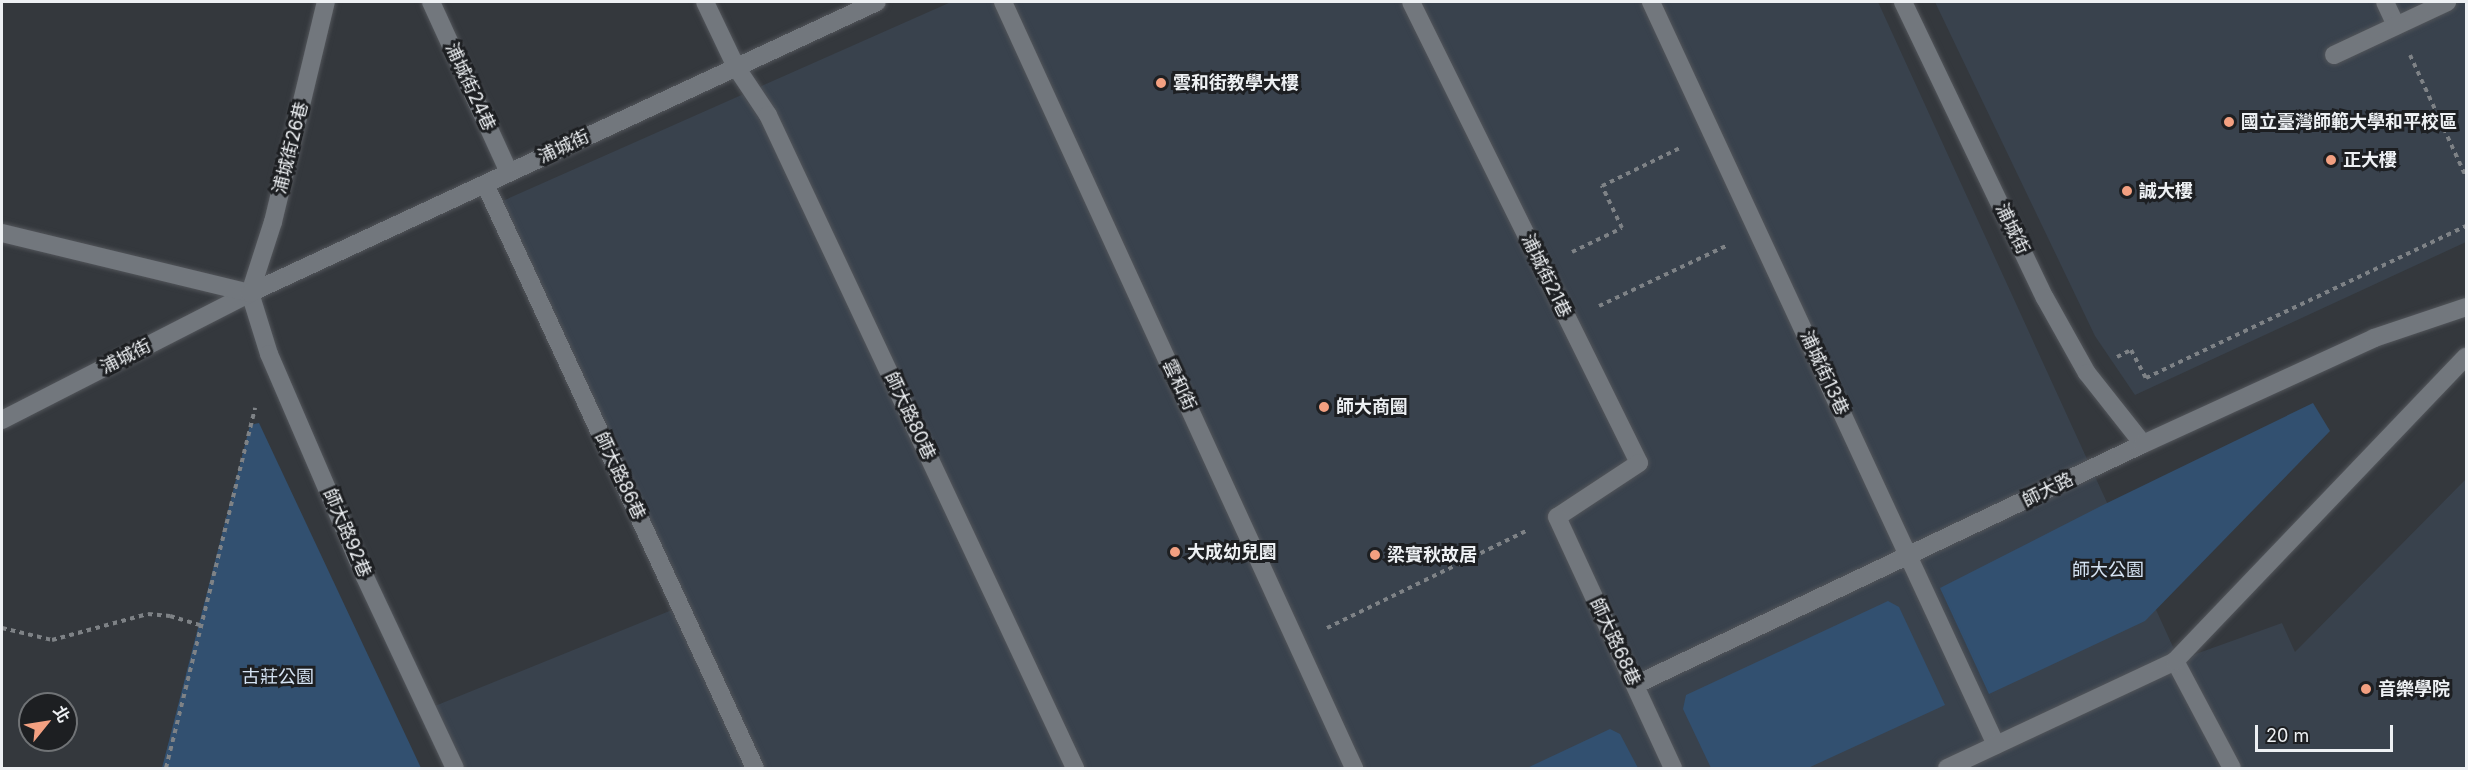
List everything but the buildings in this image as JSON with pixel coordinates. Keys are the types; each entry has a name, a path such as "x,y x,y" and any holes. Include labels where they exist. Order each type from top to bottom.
{"street":[{"name":"浦城街26巷","path":"250,293 273,222 326,2"},
{"name":"浦城街24巷","path":"431,2 509,172"},
{"name":"師大路80巷","path":"705,2 736,67 768,115 1075,768"},
{"name":"浦城街","path":"2,420 250,293 878,2"},
{"name":"雲和街","path":"1003,2 1354,768"},
{"name":"浦城街21巷","path":"1411,2 1639,463 1557,517"},
{"name":"浦城街13巷","path":"1651,2 1996,745"},
{"name":"浦城街","path":"1903,2 2045,298 2087,373 2143,444"},
{"path":"2385,2 2396,26"},
{"path":"2334,55 2447,2"},
{"name":"師大路86巷","path":"485,184 755,768"},
{"path":"2,233 250,293"},
{"name":"師大路92巷","path":"250,293 269,354 351,545 455,768"},
{"name":"師大路","path":"1635,685 2143,444 2374,338 2466,307"},
{"path":"1947,768 2175,661 2466,357"},
{"name":"師大路68巷","path":"1557,517 1673,768"},
{"path":"2175,661 2232,768"}],"path":[{"path":"2396,26 2466,177"},
{"path":"1541,266 1622,228 1602,186 1712,132"},
{"path":"2087,373 2132,350 2146,378 2466,226"},
{"path":"1568,321 1758,231"},
{"path":"166,768 256,406"},
{"path":"1297,643 1557,517"},
{"path":"2,628 52,640 148,614 170,616 202,626"}],"shaded area":[{"name":"師大商圈","path":"951,2 1878,2 2179,660 2282,623 2295,652 2466,479 2466,768 444,768 425,710 672,610 498,203"},
{"name":"國立臺灣師範大學和平校區","path":"1935,2 2466,2 2466,242 2135,395 2095,336"}],"green space":[{"name":"師大公園","path":"2313,403 2330,431 2145,621 1989,694 1940,588 2103,505"},
{"name":"古莊公園","path":"259,423 421,768 162,768 250,425"},
{"path":"1888,601 1899,607 1945,705 1808,768 1711,768 1683,709 1686,695"},
{"path":"1610,729 1620,734 1638,768 1527,768"}],"place":[{"name":"雲和街教學大樓","path":"1161,83"},
{"name":"國立臺灣師範大學和平校區","path":"2229,122"},
{"name":"正大樓","path":"2331,160"},
{"name":"誠大樓","path":"2127,191"},
{"name":"師大商圈","path":"1324,407"},
{"name":"大成幼兒園","path":"1175,552"},
{"name":"梁實秋故居","path":"1375,555"},
{"name":"音樂學院","path":"2366,689"}]}
